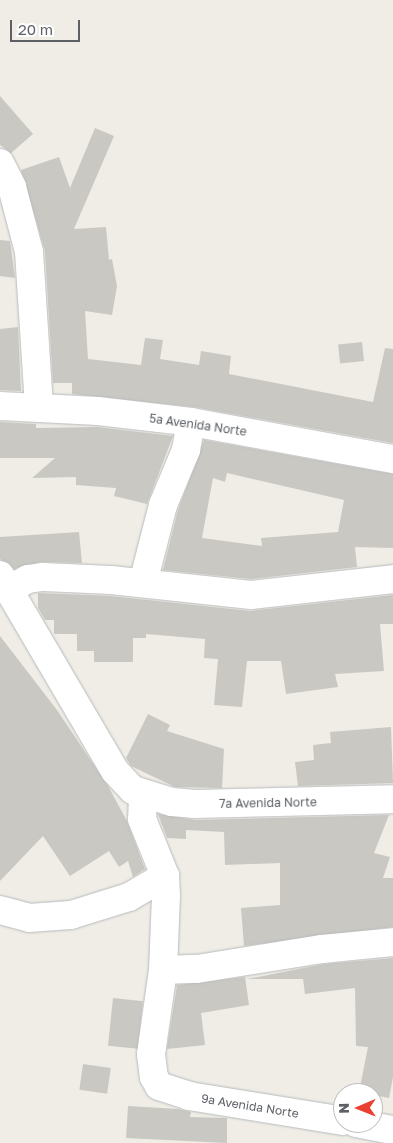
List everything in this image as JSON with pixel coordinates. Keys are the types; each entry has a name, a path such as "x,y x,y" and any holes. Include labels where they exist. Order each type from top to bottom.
{"street":[{"path":"0,163 12,187 12,226 36,334 39,408"},
{"name":"5a Avenida Norte","path":"0,406 191,422 393,459"},
{"path":"143,583 163,505 186,450 191,422"},
{"path":"393,579 252,595 143,583 43,577 5,582 115,771 124,783 143,795 142,820 164,876 164,970 197,969 322,949 393,942"},
{"name":"7a Avenida Norte","path":"143,795 195,804 393,799"},
{"path":"0,910 28,918 72,915 129,897 164,876"},
{"name":"9a Avenida Norte","path":"164,970 151,1054 154,1077 159,1086 189,1096 333,1119"}],"building":[{"path":"0,96 33,134 11,153 0,145"},
{"path":"95,128 114,136 74,229 106,227 109,260 112,259 117,286 112,315 85,311 88,359 141,365 145,338 163,340 160,359 199,365 201,351 231,356 229,374 373,402 385,348 393,349 393,443 194,407 72,394 72,383 53,383 45,251 21,170 59,157 70,188"},
{"path":"0,240 10,241 15,278 0,276"},
{"path":"18,327 21,391 0,390 0,329"},
{"path":"362,342 364,361 340,363 338,345"},
{"path":"0,422 36,424 36,428 97,427 173,436 147,504 114,496 116,488 76,485 76,477 32,478 55,458 0,458"},
{"path":"204,440 393,474 393,548 355,547 357,567 251,579 163,570 178,510","holes":["227,473 344,500 338,532 261,538 262,546 202,538 213,478 225,482"]},
{"path":"79,532 82,563 41,562 14,569 0,559 0,537"},
{"path":"38,593 110,596 250,611 393,595 393,624 380,624 384,671 335,674 338,687 286,694 281,661 247,661 242,707 214,705 218,659 204,658 205,639 146,634 146,638 133,638 133,662 94,662 94,651 77,651 77,634 54,634 54,620 45,620 38,608"},
{"path":"0,636 57,710 108,786 127,821 145,869 133,877 128,861 119,867 109,851 70,876 43,836 0,881"},
{"path":"148,714 170,725 167,731 224,749 222,788 175,787 131,766 126,758"},
{"path":"391,727 393,783 298,786 295,762 314,760 313,745 331,743 330,732"},
{"path":"158,814 195,820 389,815 374,853 390,857 383,878 393,878 393,927 244,946 241,908 280,905 280,863 225,865 224,832 186,830 186,839 167,838"},
{"path":"393,958 393,1077 389,1098 383,1097 383,1083 361,1083 368,1047 356,1046 355,988 305,994 303,979 247,979 324,964"},
{"path":"245,977 249,1005 201,1013 205,1045 167,1049 177,985"},
{"path":"113,998 143,1001 138,1049 108,1046"},
{"path":"83,1064 111,1068 107,1094 79,1090"},
{"path":"128,1106 178,1109 191,1112 190,1117 227,1118 227,1143 126,1138"}]}
